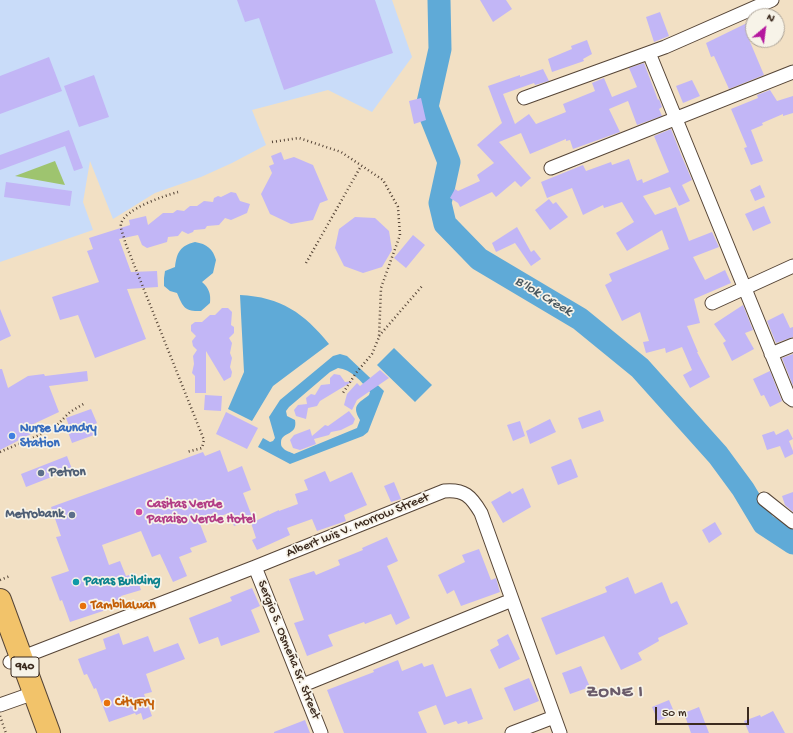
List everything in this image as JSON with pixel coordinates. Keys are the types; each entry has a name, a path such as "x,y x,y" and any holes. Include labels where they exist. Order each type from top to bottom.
{"highway":[{"name":"940","path":"0,600 16,660 29,695 49,733"},
{"name":"940","path":"0,634 16,660"},
{"name":"940","path":"29,695 36,733"}],"street":[{"path":"524,98 649,53 772,0"},
{"path":"649,53 746,288 771,354 789,397 793,400"},
{"path":"551,168 793,72"},
{"path":"712,303 793,266"},
{"path":"771,354 793,345"},
{"name":"Albert Luis V. Morrow Street","path":"16,660 255,567 444,491 455,490 466,494 474,502 481,514 560,733"},
{"path":"764,499 791,519"},
{"name":"Sergio S. Osmeña Sr. Street","path":"255,567 321,733"},
{"path":"303,685 512,600"},
{"path":"0,705 29,695"},
{"path":"512,733 554,717"}],"path":[{"path":"272,142 299,138 340,152 383,180 398,207 400,235 381,288 379,337"},
{"path":"306,263 361,166"},
{"path":"178,192 157,198 137,209 125,217 121,227 125,242 204,440 202,448 187,452"},
{"path":"343,393 372,354 379,337 423,285"},
{"path":"0,452 56,426 70,412 85,403"},
{"path":"0,580 10,576"},
{"path":"0,715 6,733"}],"shaded area":[{"path":"0,0 392,0 412,57 372,112 328,90 252,110 266,145 201,177 155,193 113,219 90,161 83,202 93,230 0,262"}],"green space":[{"path":"55,161 65,185 15,176"}],"water":[{"path":"195,242 203,244 209,248 216,260 213,273 202,282 210,294 210,303 201,311 191,311 185,308 177,293 170,291 164,286 165,271 175,267 180,250 186,245"},
{"path":"240,295 255,296 280,303 301,315 329,344 273,386 252,421 228,409 244,372"},
{"path":"394,348 432,385 415,402 377,365"},
{"path":"340,354 347,356 384,391 368,432 363,436 290,464 258,447 263,438 270,442 275,438 269,417 280,400 333,356","holes":["338,368 352,373 370,392 369,395 357,405 356,411 360,420 357,428 294,454 285,450 281,445 282,439 294,429 295,425 295,420 287,416 286,411 330,372"]}],"building":[{"path":"237,0 375,0 393,53 284,90 259,18 245,22"},
{"path":"480,0 506,0 512,9 493,22"},
{"path":"660,12 669,36 654,42 646,17"},
{"path":"745,24 745,48 753,48 764,75 729,89 714,56 711,57 706,43"},
{"path":"587,40 592,54 583,59 584,61 552,72 548,59 572,49 571,46"},
{"path":"49,57 62,91 0,114 0,76"},
{"path":"644,63 662,107 659,109 662,116 637,125 628,101 609,109 620,132 573,149 570,140 566,141 566,139 530,154 521,133 499,142 531,178 521,187 515,181 496,197 492,192 460,207 458,203 450,198 455,189 458,191 480,181 477,175 494,163 477,145 502,123 488,86 543,69 549,81 535,85 534,83 503,94 515,124 529,114 536,124 566,112 563,104 595,91 592,83 604,78 612,97 637,87 629,68"},
{"path":"94,75 109,117 79,127 64,86"},
{"path":"692,80 700,96 683,103 676,86"},
{"path":"770,90 777,101 793,96 793,113 783,116 783,114 762,123 763,125 751,130 763,161 751,165 744,148 747,147 731,109 758,98 757,95"},
{"path":"421,98 426,120 414,124 409,101"},
{"path":"671,129 692,180 682,185 690,201 679,206 670,187 643,196 655,215 676,207 689,241 712,232 719,247 693,257 705,280 725,270 731,283 694,299 700,323 687,326 697,352 710,377 690,388 683,375 692,370 682,347 666,353 665,348 646,353 643,342 649,341 640,312 622,321 605,285 612,281 609,274 669,249 662,230 627,251 616,233 634,222 622,202 604,208 603,205 583,215 572,188 547,198 541,182 583,165 586,171 611,162 612,165 629,159 637,181 642,179 643,183 669,172 654,136"},
{"path":"69,130 83,168 74,171 65,146 0,170 0,155"},
{"path":"281,152 284,160 294,157 313,165 328,200 320,203 313,220 291,224 270,214 261,194 272,173 269,166 274,164 271,156"},
{"path":"6,182 72,191 70,206 4,197"},
{"path":"760,185 765,197 755,201 750,190"},
{"path":"231,192 236,193 240,201 250,204 247,213 231,220 225,218 219,225 207,226 205,229 194,230 188,234 182,231 178,236 168,237 167,242 147,248 142,245 138,235 119,239 131,272 157,271 158,287 127,289 146,339 95,358 78,315 60,320 52,297 99,282 87,251 93,249 89,238 130,225 129,220 146,216 148,225 163,213 173,213 177,210 184,211 190,206 197,206 204,201 213,202 214,198 218,196 221,197"},
{"path":"549,199 553,204 556,202 568,217 550,230 535,210"},
{"path":"764,206 771,223 753,231 745,214"},
{"path":"355,217 375,218 389,231 392,250 382,267 363,273 344,266 335,248 339,229"},
{"path":"517,227 531,252 534,250 541,259 531,266 515,243 496,252 492,243"},
{"path":"413,235 425,245 406,268 394,258"},
{"path":"743,305 753,330 745,333 754,349 732,361 723,343 726,341 714,324"},
{"path":"222,308 228,308 232,312 231,325 234,327 234,333 229,338 232,343 230,353 232,358 230,367 232,372 231,377 224,381 206,351 206,393 195,393 195,376 192,373 194,364 193,356 197,350 193,346 192,341 196,336 191,331 191,325 195,322 202,322 210,315 215,315"},
{"path":"0,309 11,336 0,341"},
{"path":"783,313 790,328 793,327 793,337 776,343 767,321"},
{"path":"793,354 793,386 782,358"},
{"path":"0,369 2,369 8,388 28,376 44,374 45,376 87,371 88,381 49,386 59,412 27,427 31,434 0,450"},
{"path":"380,370 389,378 357,400 352,410 344,405 347,394 357,383 360,386"},
{"path":"770,371 782,401 770,407 764,395 761,396 753,379"},
{"path":"334,374 340,375 345,382 353,381 320,401 317,406 308,408 306,419 296,416 294,410 298,405 307,404 306,398 311,394 315,395 321,385 330,384 330,378"},
{"path":"205,395 222,396 221,411 204,410"},
{"path":"91,409 97,423 90,426 94,435 72,443 68,432 71,431 66,418"},
{"path":"600,410 604,421 582,429 578,418"},
{"path":"349,411 355,419 353,424 341,430 331,432 329,435 314,439 316,444 300,450 293,448 290,440 294,435 310,429 312,436 325,425 328,426"},
{"path":"226,412 258,428 247,449 216,434"},
{"path":"550,419 556,432 530,444 526,431"},
{"path":"520,421 525,436 513,441 507,425"},
{"path":"788,429 793,439 789,441 793,454 785,458 780,446 767,450 762,435 774,431 776,435"},
{"path":"220,450 228,472 242,466 251,490 243,493 253,519 234,526 229,513 200,524 207,542 190,548 192,552 179,557 187,576 173,582 160,554 152,557 141,531 102,545 109,565 120,561 126,576 135,573 141,590 121,596 122,599 107,604 109,609 70,622 51,577 69,571 56,537 61,536 51,507 203,452 205,456"},
{"path":"67,456 72,469 26,487 21,474"},
{"path":"571,459 578,477 558,485 551,467"},
{"path":"325,471 330,482 352,472 367,505 344,515 346,521 317,531 312,519 287,528 290,535 257,550 252,540 256,538 251,523 279,510 298,504 295,494 308,490 304,480"},
{"path":"394,482 401,499 391,502 384,486"},
{"path":"523,488 531,507 503,523 491,502 510,491 512,494"},
{"path":"793,492 793,512 785,505 782,496"},
{"path":"715,522 722,534 709,543 702,530"},
{"path":"387,537 398,561 387,566 410,618 396,625 391,614 365,624 364,622 328,635 333,646 307,656 294,623 304,620 289,579 314,571 316,575 340,565 338,560 363,550 362,548"},
{"path":"479,549 491,580 496,578 500,592 461,606 454,590 447,594 438,575 465,562 462,555"},
{"path":"628,577 635,594 662,582 671,604 677,601 688,624 658,638 659,641 638,653 642,660 621,670 604,636 556,655 541,618 607,592 605,587"},
{"path":"252,588 260,606 251,610 260,632 221,646 218,637 199,644 189,618 232,601 230,597"},
{"path":"119,633 123,645 148,636 154,652 178,643 185,659 146,674 152,692 144,694 152,716 143,720 141,713 136,715 135,713 109,722 96,688 94,689 87,674 84,675 78,659 106,649 103,639"},
{"path":"508,634 520,659 499,669 490,650 499,645 497,640"},
{"path":"398,660 402,671 422,663 424,667 433,664 446,697 471,688 483,719 468,724 467,721 458,724 456,721 444,725 436,705 418,712 427,733 344,733 327,690 374,672 373,670"},
{"path":"581,666 590,687 570,694 562,673"},
{"path":"529,678 539,701 514,711 504,688"},
{"path":"669,700 675,714 658,721 652,707"},
{"path":"699,707 709,733 691,733 684,713"},
{"path":"773,711 785,733 749,733 744,721 760,715 761,717"},
{"path":"305,720 310,733 274,733 274,732"}],"waterway":[{"name":"B'lok Creek","path":"439,0 440,49 427,107 449,162 440,203 445,224 479,259 580,319 640,368 718,455 743,489 764,524 793,543"}],"place":[{"name":"Nurse Laundry Station","path":"12,436"},
{"name":"Petron","path":"41,473"},
{"name":"Casitas Verde Paraiso Verde Hotel","path":"139,512"},
{"name":"Metrobank","path":"72,515"},
{"name":"Paras Building","path":"76,582"},
{"name":"Tambilawan","path":"83,606"},
{"name":"CityFry","path":"107,703"}],"district":[{"name":"ZONE I","path":"615,693"}]}
